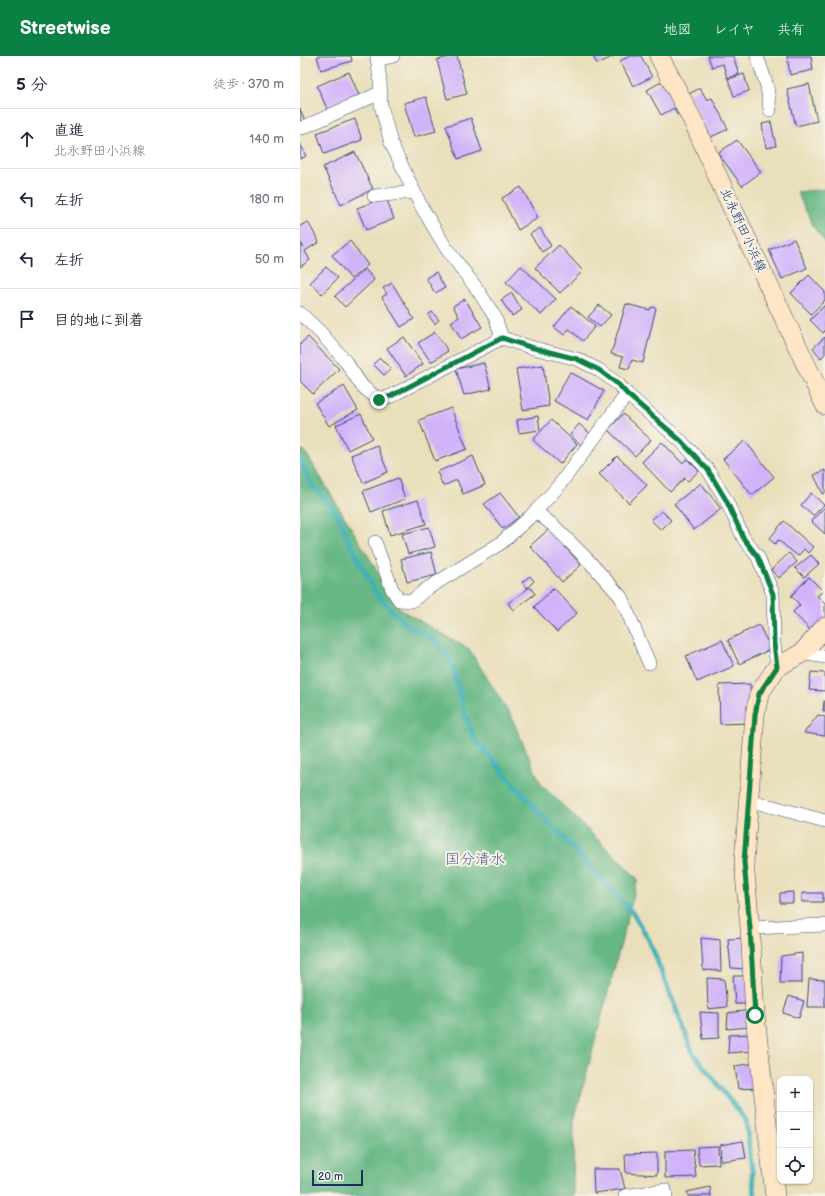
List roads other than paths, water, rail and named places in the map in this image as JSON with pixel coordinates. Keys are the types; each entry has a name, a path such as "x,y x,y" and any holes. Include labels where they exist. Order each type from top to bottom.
{"main road":[{"name":"北永野田小浜線","path":"659,56 694,123 825,406"},
{"path":"775,1196 755,1015 750,928 744,862 755,715 759,694 777,667 802,653 825,627"}],"street":[{"path":"393,56 377,58 381,105 392,143 421,206 446,248 477,289 495,317 502,338"},
{"path":"757,56 767,86 770,110"},
{"path":"302,128 380,93"},
{"path":"374,196 414,192"},
{"path":"300,313 321,333 346,362 362,386 379,400 391,396 502,338 577,359 599,370 619,385 627,394 681,441 708,470 726,500 744,539 758,557 773,594 774,644 777,667"},
{"path":"375,542 392,589 399,600 412,601 425,590 501,544 561,483 627,394"},
{"path":"535,511 554,526 588,560 620,597 649,663"},
{"path":"802,653 825,657"},
{"path":"748,800 825,821"},
{"path":"750,928 825,925"},
{"path":"625,1196 664,1190 666,1196"}],"waterway":[{"path":"300,459 311,484 339,516 346,536 376,593 406,626 432,637 451,660 465,714 474,738 516,787 632,912 649,940 693,1053 746,1121 755,1196"}],"district":[{"name":"国分清水","path":"475,859"}]}
